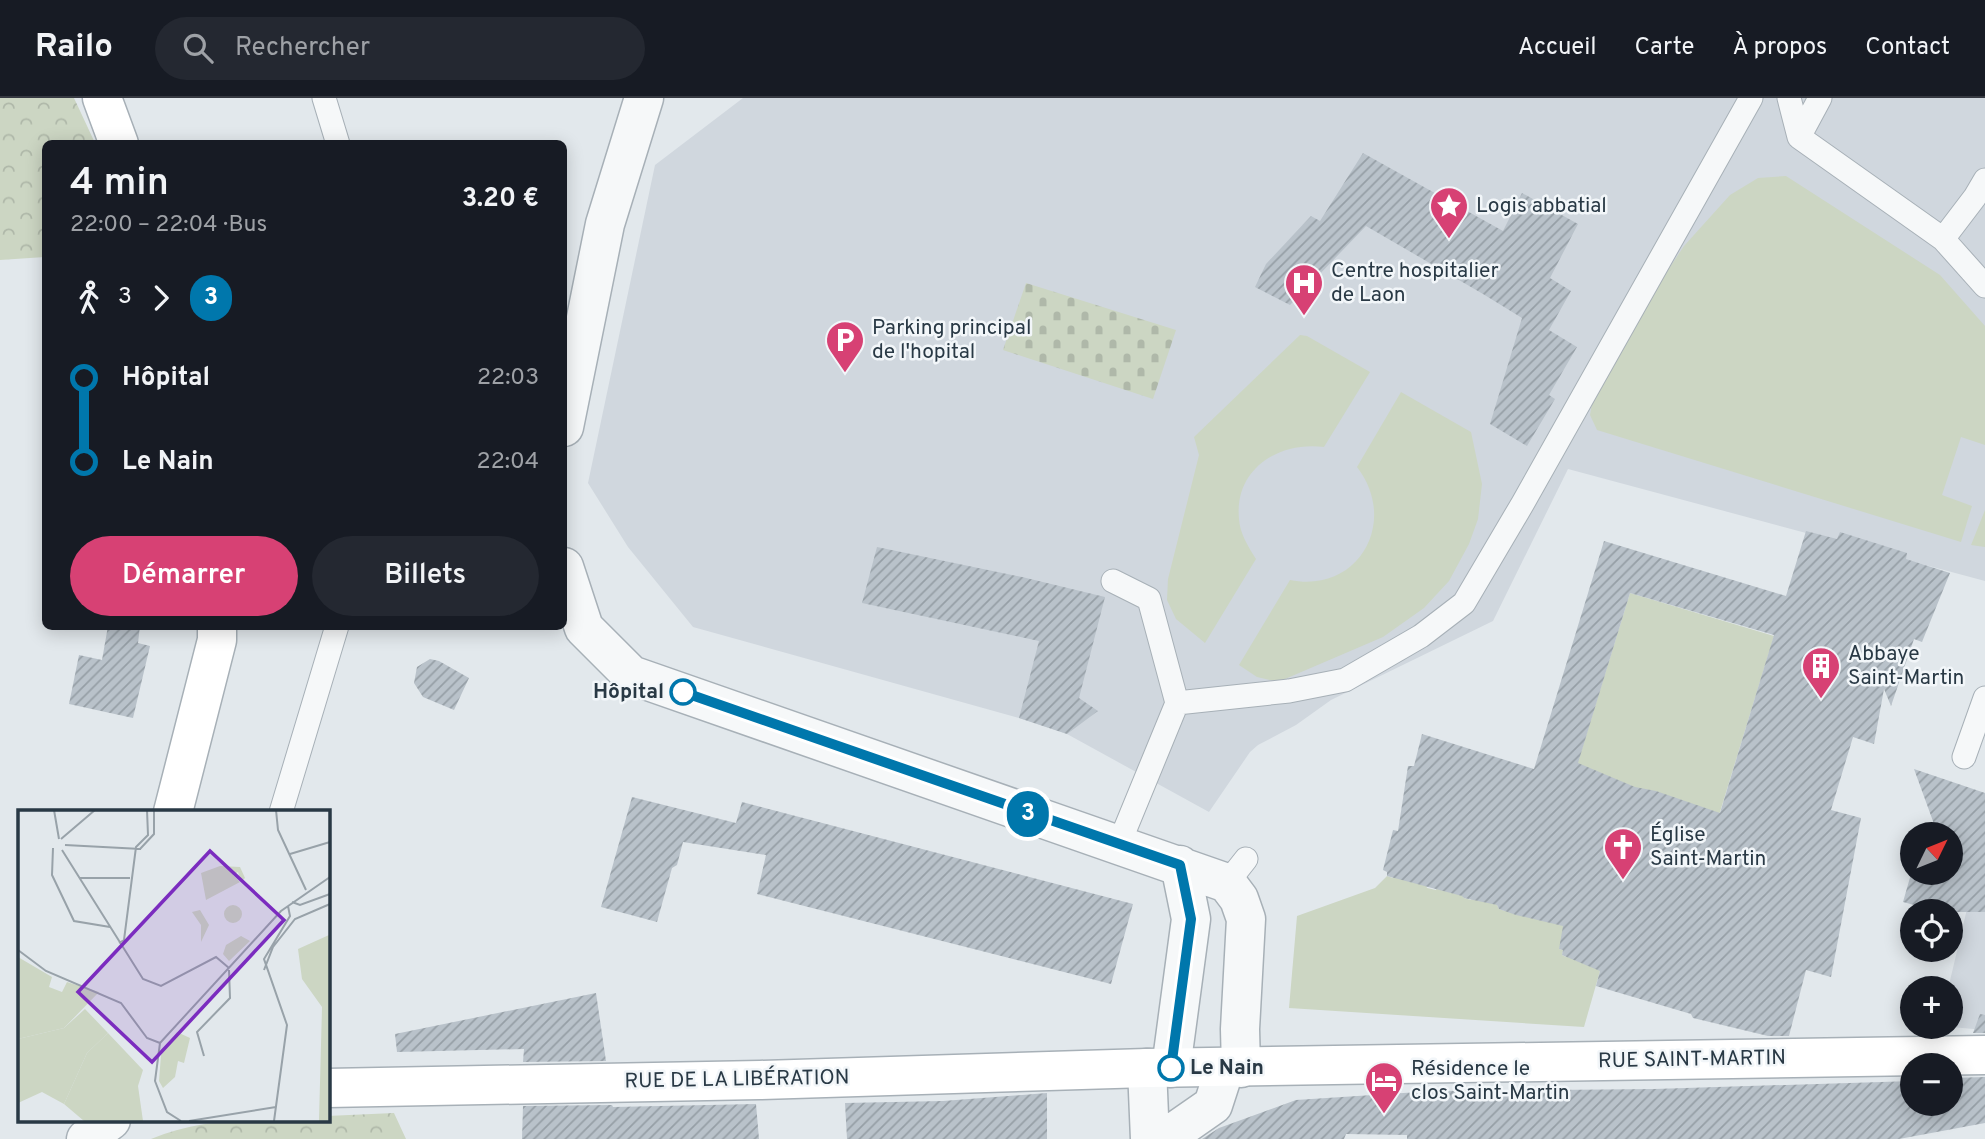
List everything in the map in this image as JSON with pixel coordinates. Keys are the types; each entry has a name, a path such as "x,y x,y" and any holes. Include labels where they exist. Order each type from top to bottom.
{"main road":[{"path":"102,98 118,140"},
{"path":"174,810 217,640 217,630"},
{"name":"RUE SAINT-MARTIN","path":"1159,1068 1985,1055"},
{"name":"RUE DE LA LIBÉRATION","path":"329,1088 1159,1068"}],"street":[{"path":"567,412 606,224 644,98"},
{"path":"567,576 584,628 631,675 1180,865 1237,871 1239,899 1246,919 1240,1028 1233,1068 1213,1105 1164,1139"},
{"path":"1150,1139 1159,1068 1191,919 1180,865"},
{"path":"86,1139 108,1122"}],"lane":[{"path":"324,98 337,140"},
{"path":"1177,703 1289,691 1345,680 1421,636 1464,603 1751,98"},
{"path":"1789,98 1799,137 1943,239 1985,286"},
{"path":"1799,137 1820,98"},
{"path":"1943,239 1985,180"},
{"path":"1113,581 1149,599 1177,703 1119,844"},
{"path":"282,810 336,630"},
{"path":"1964,757 1985,698"}],"shaded area":[{"name":"Centre hospitalier de Laon","path":"743,98 1985,98 1985,581 1568,469 1493,621 1331,700 1296,725 1258,745 1250,752 1209,812 1067,734 1019,718 693,627 628,547 588,483 655,165"},
{"path":"1985,833 1985,1030 1963,1028 1963,976 1951,976 1954,962 1963,962 1963,926"}],"green space":[{"path":"0,98 74,98 94,140 42,140 42,257 0,260"},
{"path":"1786,176 1940,275 1985,326 1985,445 1961,437 1942,495 1972,506 1961,542 1597,430 1590,415 1594,392 1634,321 1684,246 1730,195 1758,178"},
{"path":"1026,283 1176,330 1153,399 1003,350"},
{"path":"1300,335 1307,336 1370,372 1324,447 1307,446 1276,454 1252,473 1244,486 1239,501 1239,519 1247,545 1256,559 1205,643 1176,619 1167,600 1168,579 1199,455 1194,437"},
{"path":"1401,392 1471,432 1482,484 1478,519 1469,544 1449,581 1424,608 1383,637 1278,682 1257,677 1239,665 1290,580 1314,581 1335,576 1353,565 1365,549 1372,530 1374,509 1369,488 1357,467"},
{"path":"1985,510 1985,547 1971,545"},
{"path":"1630,593 1774,636 1716,825 1572,781"},
{"path":"1394,874 1425,883 1427,888 1436,890 1437,887 1462,894 1464,898 1471,900 1473,897 1496,903 1499,909 1505,911 1509,908 1542,921 1543,918 1569,926 1559,949 1563,950 1562,955 1566,957 1568,953 1602,964 1584,1027 1289,1008 1297,916 1375,888 1387,876 1393,878"},
{"path":"394,1113 406,1139 151,1139 173,1131 216,1122 329,1122 329,1116"}],"building":[{"path":"1363,153 1503,231 1522,193 1578,224 1550,278 1571,291 1549,330 1577,347 1549,395 1555,399 1527,446 1490,424 1522,318 1483,294 1366,226 1290,305 1255,287 1266,264 1311,216 1320,221"},
{"path":"1806,531 1837,539 1840,532 1907,553 1906,559 1950,573 1922,642 1914,639 1891,706 1884,689 1874,744 1853,737 1831,810 1861,818 1831,977 1806,970 1789,1036 1768,1036 1693,1018 1691,1014 1596,986 1600,971 1562,955 1563,950 1559,949 1563,926 1516,915 1499,909 1497,905 1387,876 1387,872 1383,870 1393,830 1398,831 1408,766 1414,766 1422,734 1534,769 1604,541 1786,596","holes":["1630,593 1774,635 1720,813 1656,791 1635,787 1578,763"]},
{"path":"877,547 1105,597 1079,698 1098,711 1067,734 1019,718 1039,641 862,603"},
{"path":"107,630 140,630 138,643 150,646 133,718 69,704 79,655 102,660"},
{"path":"430,659 439,661 469,678 454,710 423,697 414,683 417,667"},
{"path":"1914,769 1985,793 1985,912 1963,912 1963,899 1904,899 1908,886 1964,886 1964,822 1933,822"},
{"path":"632,797 736,823 742,802 1133,904 1111,984 757,894 766,855 683,842 677,865 672,868 657,922 601,907"},
{"path":"596,993 606,1061 523,1062 524,1049 397,1052 395,1034"},
{"path":"1980,1014 1985,1015 1985,1033 1973,1033"},
{"path":"1985,1077 1985,1123 1899,1139 1407,1139 1407,1135 1346,1134 1344,1139 1202,1139 1219,1128 1296,1100 1434,1091 1654,1089 1900,1081 1900,1116 1963,1116 1963,1078"},
{"path":"1047,1093 1047,1139 847,1139 845,1103 943,1101"},
{"path":"756,1104 759,1139 522,1139 523,1106"}],"bus line":[{"name":"3","path":"683,692 1180,865 1191,919 1171,1068"}],"place":[{"name":"Logis abbatial","path":"1449,240"},
{"name":"Centre hospitalier de Laon","path":"1304,317"},
{"name":"Parking principal de l'hopital","path":"845,374"},
{"name":"Hôpital","path":"683,692"},
{"name":"Abbaye Saint-Martin","path":"1821,700"},
{"name":"Église Saint-Martin","path":"1623,881"},
{"name":"Le Nain","path":"1171,1068"},
{"name":"Résidence le clos Saint-Martin","path":"1384,1115"}]}
